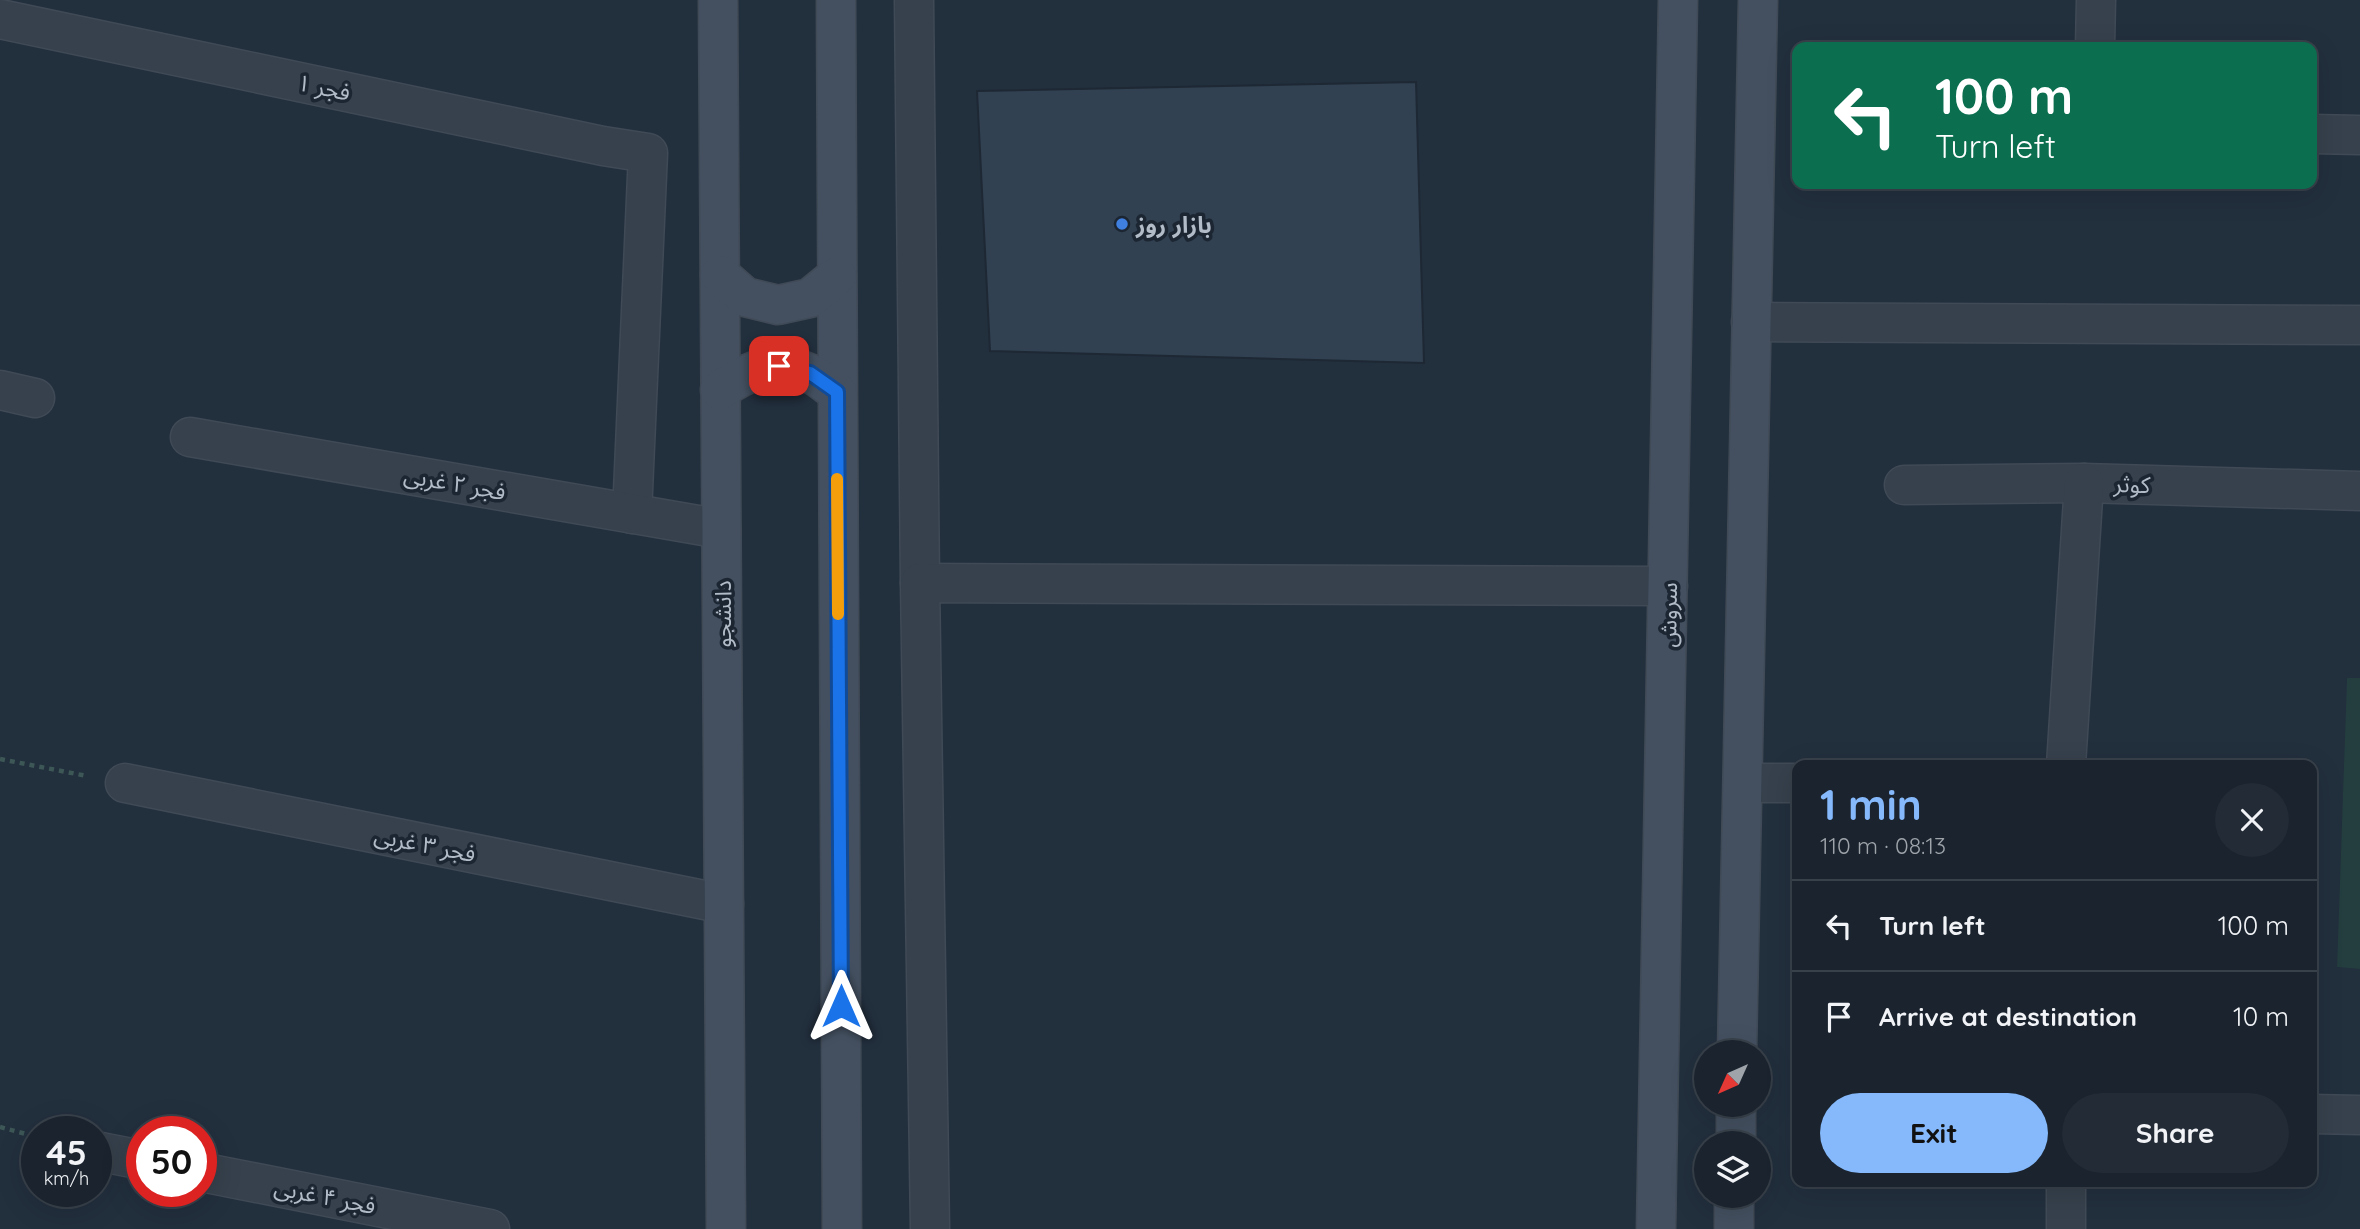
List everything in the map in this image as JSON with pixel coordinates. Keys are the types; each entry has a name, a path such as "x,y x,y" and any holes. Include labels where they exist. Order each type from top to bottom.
{"main road":[{"name":"دانشجو","path":"718,0 726,1229"},
{"path":"836,0 842,1229"},
{"name":"سروش","path":"1656,1229 1678,0"},
{"path":"1737,1040 1758,0"},
{"path":"720,275 745,297 778,305 810,298 837,276"},
{"path":"720,390 747,372 779,366 810,373 837,392"},
{"path":"1734,1208 1734,1229"}],"street":[{"path":"914,0 930,1229"},
{"path":"2095,42 2096,0"},
{"name":"فجر ۱","path":"0,19 603,146 648,153 632,514"},
{"path":"2317,134 2360,135"},
{"path":"1751,322 2360,325"},
{"name":"فجر ۲ غربی","path":"190,437 721,530"},
{"path":"2066,760 2084,483"},
{"name":"کوثر","path":"1904,485 2084,483 2360,491"},
{"path":"920,583 1668,586"},
{"name":"فجر ۳ غربی","path":"125,783 724,904"},
{"path":"1743,783 1792,783"},
{"path":"2317,1114 2360,1115"},
{"name":"فجر ۴ غربی","path":"217,1175 490,1229"},
{"path":"2066,1187 2066,1229"}],"path":[{"path":"0,759 125,783"},
{"path":"0,1128 21,1133"}],"green space":[{"path":"2347,678 2360,678 2360,969 2337,967"}],"building":[{"path":"1416,82 1424,363 990,351 977,91"}],"slow traffic":[{"path":"837,479 838,614"}],"place":[{"name":"بازار روز","path":"1122,224"}],"route":[{"path":"779,366 810,373 837,392 841,1006"}]}
